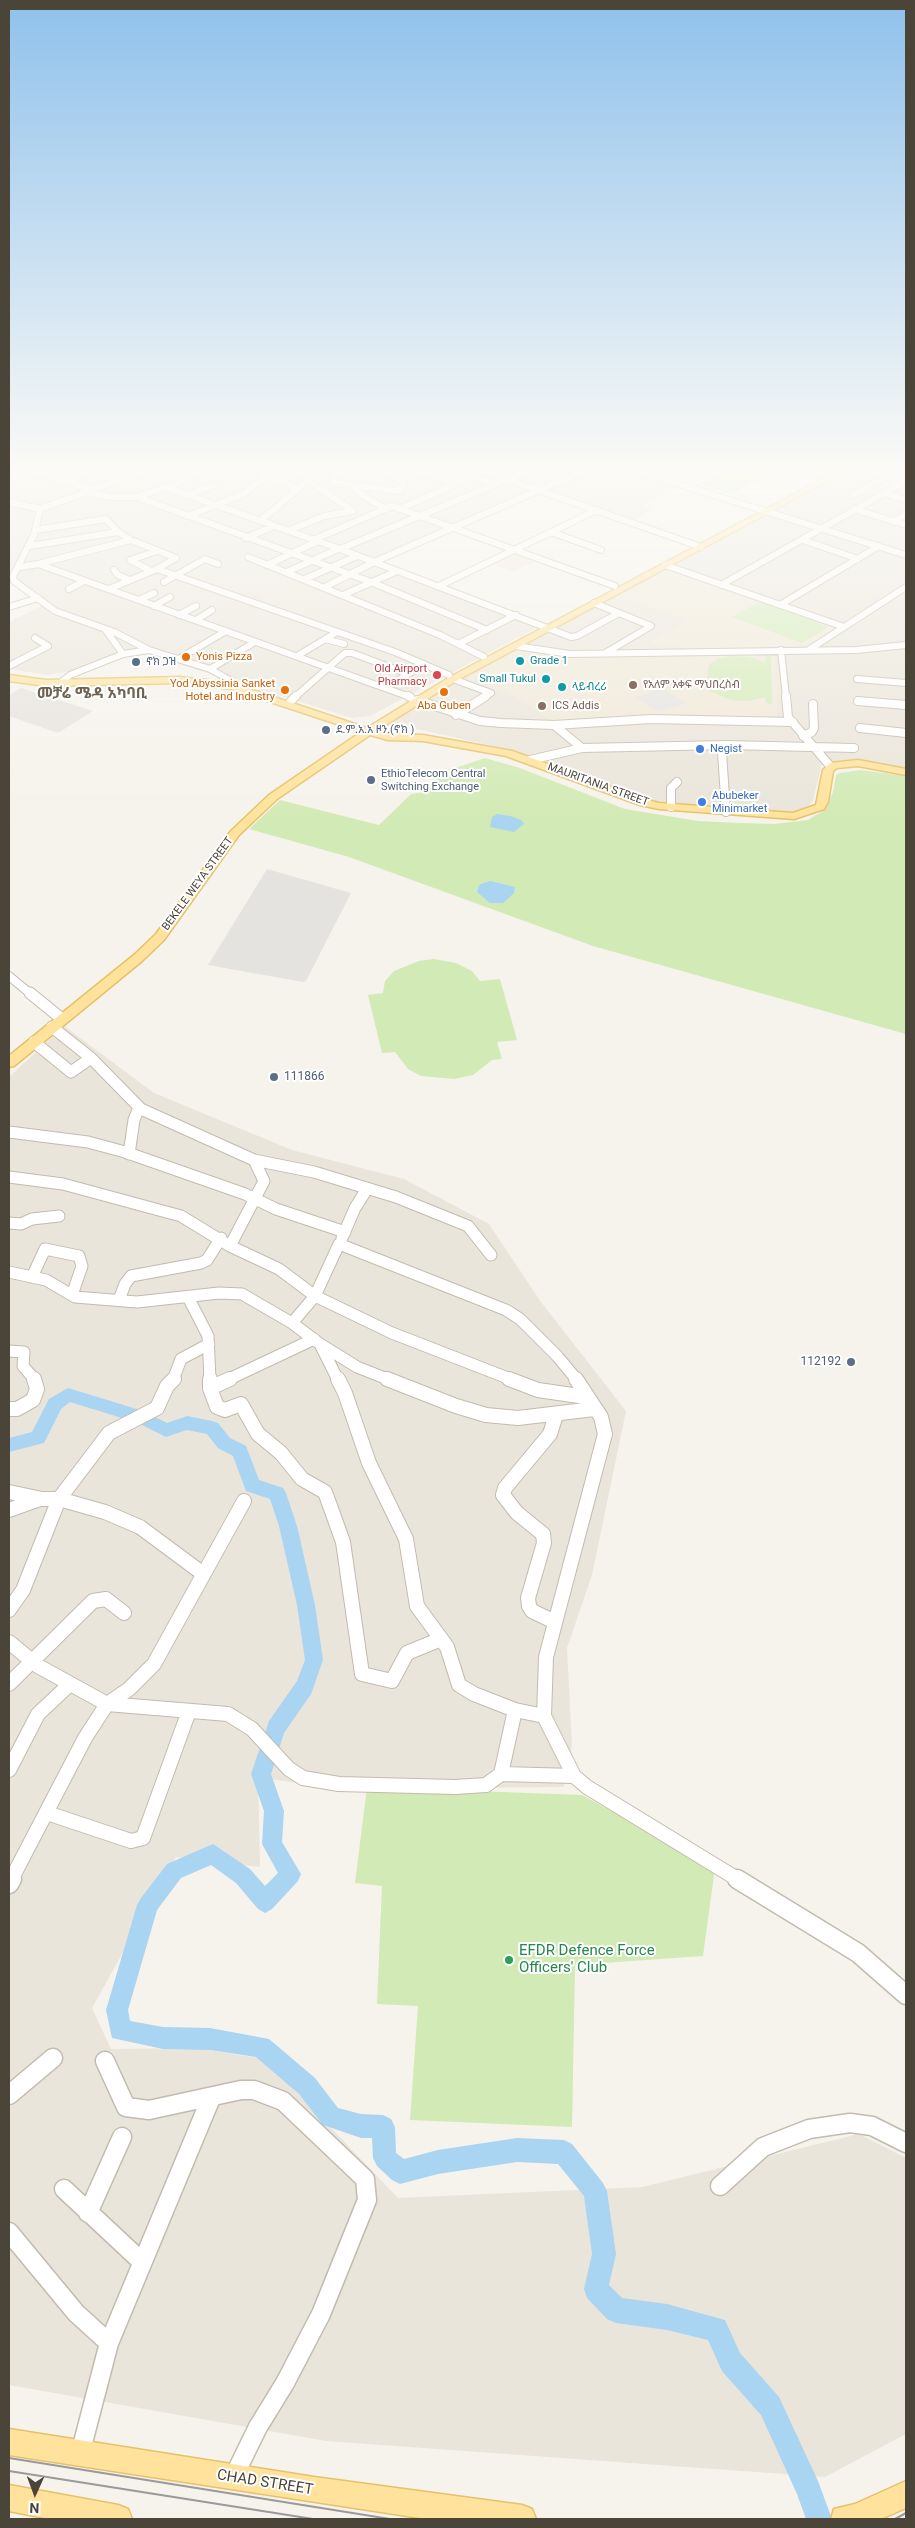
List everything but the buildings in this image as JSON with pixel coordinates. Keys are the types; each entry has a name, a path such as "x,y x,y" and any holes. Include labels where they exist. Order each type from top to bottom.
{"main road":[{"path":"451,677 516,646 615,586"},
{"path":"451,677 484,657 626,586"},
{"path":"9,674 62,681 180,674 228,679 367,728"},
{"name":"BEKELE WEYA STREET","path":"9,1063 52,1027 58,1017 133,956 176,917 242,825 273,798 367,728 451,677"},
{"path":"9,678 62,681 160,680 214,683 250,691 367,728"},
{"name":"MAURITANIA STREET","path":"367,728 388,737 409,736 508,753 644,803 726,812 782,816 814,811 823,802 827,774 831,767"},
{"path":"831,767 848,763 906,772"},
{"path":"9,1052 58,1017"},
{"name":"CHAD STREET","path":"9,2442 233,2478 522,2519"},
{"path":"850,2518 906,2494"},
{"path":"9,2498 118,2519"}],"street":[{"path":"21,586 55,611 105,629 149,650 180,658 210,669 228,679"},
{"path":"69,589 75,586"},
{"path":"102,586 456,715 480,721 554,724 651,719 740,719 793,722"},
{"path":"109,588 114,586"},
{"path":"206,586 365,641 424,664 451,677 478,686 490,693 456,715"},
{"path":"343,595 362,586"},
{"path":"381,586 487,630"},
{"path":"439,586 571,637 577,636 619,613"},
{"path":"727,586 844,627"},
{"path":"780,605 812,586"},
{"path":"325,587 460,643 484,657"},
{"path":"810,649 906,588"},
{"path":"139,600 154,593"},
{"path":"154,606 170,596"},
{"path":"9,606 38,598"},
{"path":"594,603 651,626 605,653"},
{"path":"179,615 196,606"},
{"path":"196,620 212,610"},
{"path":"460,643 516,615"},
{"path":"105,629 123,654"},
{"path":"180,658 226,632"},
{"path":"297,656 337,632"},
{"path":"9,666 48,646 35,638"},
{"path":"325,639 344,644"},
{"path":"355,647 365,641"},
{"path":"210,669 256,642"},
{"path":"516,646 556,654 810,649 856,650 906,645"},
{"path":"62,681 123,654 149,650"},
{"path":"781,650 786,711 811,747 831,767"},
{"path":"292,701 327,667 345,653 352,653 408,674"},
{"path":"386,688 424,664"},
{"path":"857,679 906,683"},
{"path":"858,701 906,705"},
{"path":"803,736 812,732 814,728 813,704"},
{"path":"554,724 582,748"},
{"path":"860,728 906,733"},
{"path":"530,760 582,748 727,745 854,748"},
{"path":"722,752 726,812"},
{"path":"671,807 671,788 678,782"},
{"path":"9,976 58,1017"},
{"path":"52,1027 91,1058 139,1107 172,1124 254,1160 314,1172 396,1197 468,1226 491,1255"},
{"path":"34,1042 70,1072 91,1058"},
{"path":"129,1154 134,1120 139,1107"},
{"path":"9,1132 88,1142 129,1154 255,1199 506,1310 520,1319 574,1376 600,1417 605,1434 570,1574 546,1657 544,1716 574,1776 608,1800 858,1953 906,1995"},
{"path":"119,1300 125,1284 131,1276 201,1263 207,1260 226,1242 255,1199 264,1181 262,1173 254,1160"},
{"path":"9,1177 63,1184 110,1195 181,1216 278,1269 315,1296 392,1333 518,1383 590,1403"},
{"path":"292,1323 315,1296 355,1208 367,1189"},
{"path":"9,1223 21,1224 32,1219 59,1216"},
{"path":"32,1276 45,1248 80,1256 82,1266 72,1295"},
{"path":"9,1272 46,1280 72,1295 137,1302 188,1298 219,1293 242,1294 292,1323 357,1367 456,1406 486,1415 518,1418 556,1415 590,1403"},
{"path":"188,1298 205,1329 208,1344 210,1388 217,1407 225,1410 236,1404 241,1404 258,1434 281,1453 302,1479 326,1492 343,1542 362,1674 386,1682 392,1681 407,1653 440,1639"},
{"path":"210,1388 317,1341"},
{"path":"317,1341 344,1393 386,1501 406,1538 417,1606 447,1647 459,1685 474,1694 515,1710 544,1716"},
{"path":"9,1610 23,1590 59,1499 109,1433 161,1404 164,1392 175,1378 184,1355 208,1344"},
{"path":"9,1350 24,1352 23,1366 36,1381 37,1389 33,1400 17,1409 9,1409"},
{"path":"555,1622 532,1611 529,1606 528,1598 544,1543 543,1534 517,1513 503,1495 506,1488 550,1434 556,1415"},
{"path":"9,1492 42,1499 59,1499 105,1512 140,1527 202,1573"},
{"path":"9,1510 42,1499"},
{"path":"9,1884 85,1738 107,1704 129,1689 154,1664 179,1622 202,1573 244,1502"},
{"path":"9,1684 93,1601 106,1599 124,1613"},
{"path":"9,1642 32,1661 107,1704 228,1714 242,1721 270,1747 280,1760 303,1778 339,1784 455,1787 486,1784 501,1774 574,1776"},
{"path":"9,1770 38,1714 70,1684"},
{"path":"501,1774 515,1710"},
{"path":"47,1813 131,1840 138,1841 143,1838 189,1711"},
{"path":"9,2095 53,2058"},
{"path":"105,2061 122,2102 126,2107 149,2110 241,2090 254,2090 283,2101 365,2179 368,2190 367,2200 322,2314 286,2382 258,2428 233,2478"},
{"path":"80,2454 108,2343 211,2098"},
{"path":"720,2186 763,2147 809,2129 850,2123 872,2126 906,2144"},
{"path":"88,2213 122,2137"},
{"path":"64,2189 141,2261"},
{"path":"9,2232 76,2313 108,2343"}],"shaded area":[{"path":"20,586 438,586 538,627 370,716 352,718 134,650 66,672 47,675 9,669 9,622 49,602"},
{"path":"634,586 906,586 906,770 852,761 828,761 822,764 813,800 808,808 788,813 643,801 507,749 394,724 396,715"},
{"path":"640,586 716,586 836,627 806,645 697,650 650,643 687,620 620,597"},
{"name":"የአለም አቀፍ ማህበረስብ","path":"518,649 553,656 769,654 776,656 777,721 720,717 572,720 554,723 512,695 468,676"},
{"path":"21,688 93,711 58,733 9,716 9,695"},
{"path":"663,688 686,703 658,712 635,697"},
{"path":"267,869 351,893 306,981 303,982 208,965"},
{"path":"64,1026 154,1093 292,1150 404,1179 489,1224 541,1302 626,1411 592,1575 567,1648 572,1745 564,1787 336,1789 258,1777 260,1867 176,1857 92,2008 111,2049 195,2048 265,2059 398,2198 642,2187 859,2134 906,2158 906,2434 825,2477 326,2441 9,2385 9,1077"}],"green space":[{"path":"760,602 829,627 802,643 732,617"},
{"path":"733,656 750,657 765,663 766,656 771,656 772,704 766,703 765,697 748,701 731,700 709,691 706,684 709,665 717,659"},
{"path":"485,758 520,768 625,809 698,821 740,823 774,824 808,820 826,809 833,792 836,775 840,773 861,770 906,776 906,1034 593,946 349,857 249,829 280,800 379,825 411,794 425,792 444,772"},
{"path":"434,959 456,963 472,971 480,981 500,979 517,1040 497,1042 502,1059 492,1060 473,1075 454,1079 421,1076 408,1069 395,1052 382,1053 368,995 383,993 385,981 394,971 419,961"},
{"name":"EFDR Defence Force Officers' Club","path":"367,1787 582,1795 715,1868 703,1956 575,1965 572,2127 410,2120 418,2006 377,2004 382,1886 355,1883"}],"water":[{"path":"497,814 521,820 524,824 514,832 490,827 492,817"},
{"path":"490,881 515,887 514,893 503,903 490,903 477,892 479,885"}],"waterway":[{"path":"9,1445 38,1438 55,1404 68,1395 143,1418 166,1430 187,1423 212,1428 224,1443 240,1451 252,1486 277,1493 288,1526 306,1605 314,1660 304,1687 276,1728 261,1774 274,1811 272,1844 291,1874 265,1902 243,1876 213,1854 174,1871 148,1905 117,2010 120,2030 163,2038 210,2039 261,2047 307,2086 331,2117 361,2126 383,2127 385,2158 400,2172 438,2162 517,2150 564,2152 595,2191 604,2254 596,2289 616,2310 667,2317 716,2329 731,2362 770,2406 809,2490 819,2519"}],"tram line":[{"path":"9,2458 390,2519"},
{"path":"9,2471 313,2519"},
{"path":"895,2519 906,2513"}],"place":[{"name":"Yonis Pizza","path":"186,657"},
{"name":"Grade 1","path":"520,661"},
{"name":"ኖክ ጋዝ","path":"136,662"},
{"name":"Old Airport Pharmacy","path":"437,675"},
{"name":"Small Tukul","path":"546,679"},
{"name":"የአለም አቀፍ ማህበረስብ","path":"633,685"},
{"name":"ላይብረሪ","path":"562,687"},
{"name":"Yod Abyssinia Sanket Hotel and Industry","path":"285,690"},
{"name":"Aba Guben","path":"444,692"},
{"name":"ICS Addis","path":"542,706"},
{"name":"ደ.ም.አ.አ ዞን.(ኖክ )","path":"326,730"},
{"name":"Negist","path":"700,749"},
{"name":"EthioTelecom Central Switching Exchange","path":"371,780"},
{"name":"Abubeker Minimarket","path":"702,802"},
{"name":"111866","path":"274,1077"},
{"name":"112192","path":"851,1362"},
{"name":"EFDR Defence Force Officers' Club","path":"509,1960"}],"district":[{"name":"መቻሬ ሜዳ አካባቢ","path":"92,694"}]}
